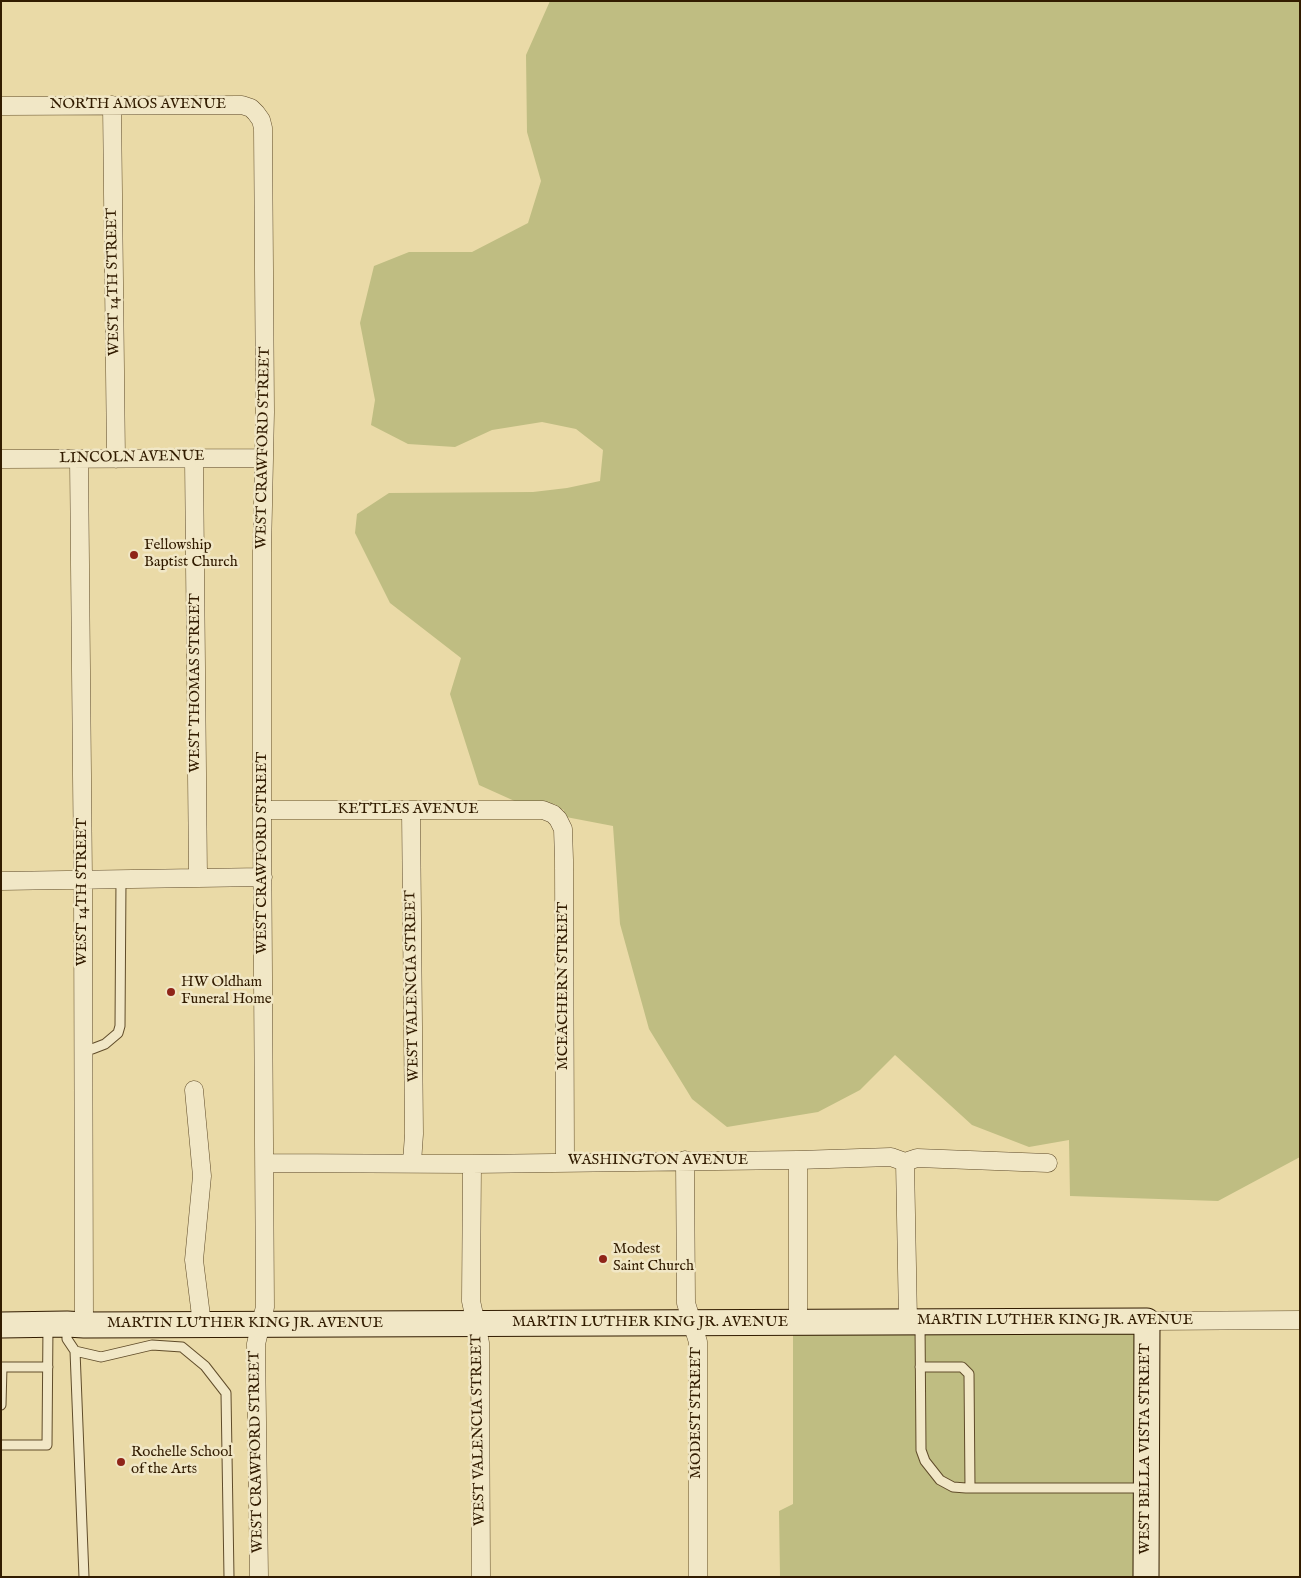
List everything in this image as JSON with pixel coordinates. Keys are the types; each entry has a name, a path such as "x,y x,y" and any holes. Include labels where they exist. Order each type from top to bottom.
{"street":[{"name":"WEST 14TH STREET","path":"112,105 116,459"},
{"name":"NORTH AMOS AVENUE","path":"1,106 242,105 251,108 256,113 261,120 263,128"},
{"name":"WEST CRAWFORD STREET","path":"259,1577 256,1344 265,1307 262,877 265,402 263,128"},
{"name":"WEST THOMAS STREET","path":"194,458 198,878"},
{"name":"LINCOLN AVENUE","path":"1,459 264,458"},
{"name":"WEST 14TH STREET","path":"66,1325 84,1049 78,459"},
{"name":"KETTLES AVENUE","path":"262,810 543,810 554,814"},
{"name":"WEST VALENCIA STREET","path":"411,810 414,1134 412,1162"},
{"name":"MCEACHERN STREET","path":"554,814 563,829 565,1162"},
{"path":"1,881 262,877"},
{"path":"194,1090 202,1176 194,1260 202,1324"},
{"name":"WASHINGTON AVENUE","path":"265,1162 472,1164 891,1157 905,1162 917,1158 1048,1163"},
{"name":"MODEST STREET","path":"685,1160 686,1303 698,1342 698,1577"},
{"path":"798,1160 798,1322"},
{"path":"905,1162 914,1321"},
{"name":"WEST VALENCIA STREET","path":"472,1164 471,1301 480,1343 481,1577"},
{"name":"MARTIN LUTHER KING JR. AVENUE","path":"1,1325 1300,1320"},
{"name":"WEST BELLA VISTA STREET","path":"1146,1577 1147,1321"}],"lane":[{"path":"84,1049 92,1049 105,1044 118,1033 120,1026 121,880"},
{"path":"914,1321 920,1367 921,1450 925,1461 940,1480 953,1487 970,1488 1146,1488"},
{"path":"66,1325 67,1339 75,1352 84,1577"},
{"path":"1,1445 47,1445 48,1367 66,1325"},
{"path":"75,1352 101,1357 152,1345 182,1347 205,1366 226,1393 229,1577"},
{"path":"1,1405 2,1367 48,1367"},
{"path":"920,1367 962,1367 969,1374 970,1488"}],"shaded area":[{"path":"550,1 1300,1 1300,1157 1218,1201 1070,1196 1069,1140 1029,1147 972,1125 895,1055 860,1090 818,1112 727,1127 692,1099 649,1029 620,924 613,826 566,817 563,813 564,810 558,808 555,804 519,803 479,785 450,694 461,658 390,603 355,533 357,514 389,493 533,492 567,488 600,481 603,450 576,429 542,422 492,430 455,447 408,444 371,425 375,400 360,323 374,266 409,252 472,252 528,223 541,181 527,132 526,55"},
{"path":"1138,1329 1137,1577 780,1577 779,1511 793,1504 793,1330"}],"place":[{"name":"Fellowship Baptist Church","path":"134,555"},
{"name":"HW Oldham Funeral Home","path":"171,992"},
{"name":"Modest Saint Church","path":"603,1259"},
{"name":"Rochelle School of the Arts","path":"121,1462"}]}
